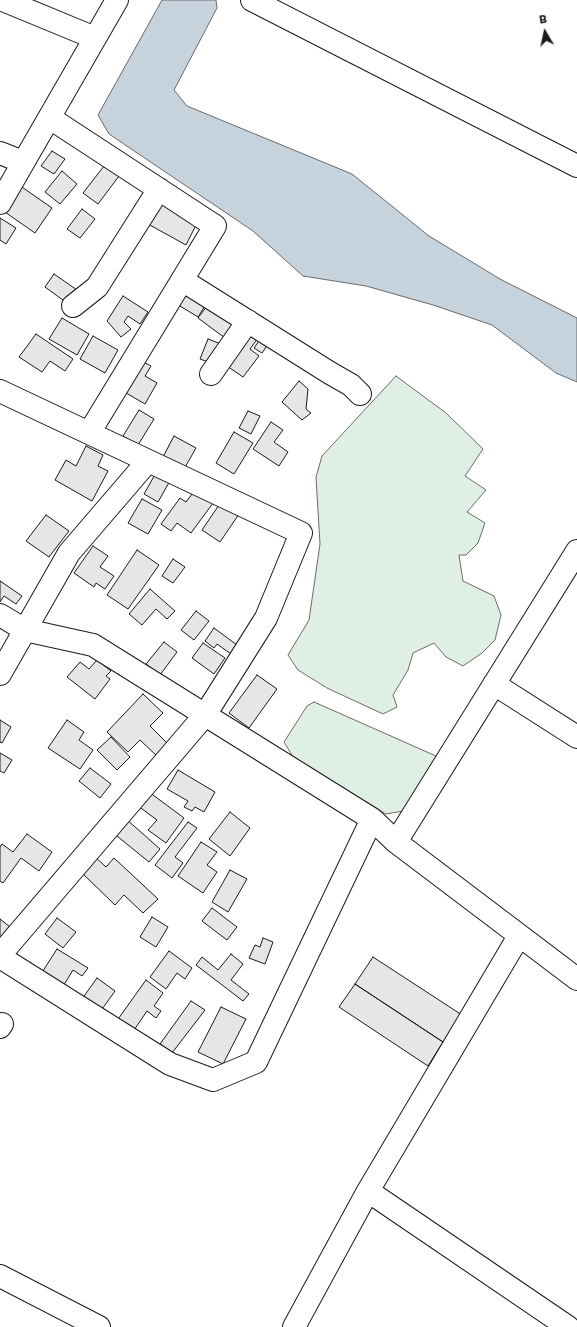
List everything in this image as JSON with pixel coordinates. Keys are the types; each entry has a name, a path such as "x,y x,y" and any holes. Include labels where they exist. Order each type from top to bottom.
{"street":[{"path":"3,0 95,38"},
{"path":"0,203 117,0"},
{"path":"252,0 577,166"},
{"path":"50,118 215,226 89,433"},
{"path":"0,152 23,162"},
{"path":"73,306 97,287 159,189"},
{"path":"182,280 351,385 360,394"},
{"path":"211,374 248,321"},
{"path":"0,391 301,533 266,618 205,715 0,956 170,1064 213,1080 256,1062 372,819"},
{"path":"0,674 68,553 148,460"},
{"path":"396,842 577,552"},
{"path":"0,614 25,630 93,645 372,819 396,842 577,979"},
{"path":"494,684 577,736"},
{"path":"294,1327 368,1192 519,936"},
{"path":"368,1192 568,1327"},
{"path":"0,1276 99,1327"}],"green space":[{"path":"396,376 446,413 483,449 465,476 486,490 467,512 485,523 478,543 466,555 459,555 463,581 494,596 501,615 495,640 482,653 463,666 446,657 434,643 413,653 408,670 393,695 397,707 383,714 327,688 298,670 288,655 309,620 320,544 316,477 322,456"},
{"path":"314,702 436,756 434,770 409,810 386,814 293,757 284,742 307,706"}],"shaded area":[{"path":"162,0 216,0 217,8 174,90 187,106 352,174 429,236 500,279 577,318 577,382 556,373 492,325 433,305 366,286 303,276 253,231 109,134 98,115"}],"building":[{"path":"52,151 65,159 54,174 41,166"},
{"path":"108,161 122,172 98,204 83,193"},
{"path":"62,171 77,184 60,204 45,192"},
{"path":"19,185 52,208 35,233 2,210"},
{"path":"163,197 200,217 186,245 148,224"},
{"path":"82,209 95,219 80,238 67,229"},
{"path":"0,218 16,228 6,244 0,240"},
{"path":"54,274 77,290 67,303 45,287"},
{"path":"185,287 208,301 198,317 175,303"},
{"path":"123,296 148,312 140,324 128,316 124,322 131,329 121,337 107,321"},
{"path":"210,302 241,325 229,341 198,318"},
{"path":"62,318 89,334 77,355 49,339"},
{"path":"248,326 260,335 250,349 259,356 243,377 224,364"},
{"path":"36,334 73,359 65,371 50,361 42,372 19,357"},
{"path":"263,335 271,340 262,353 254,348"},
{"path":"93,336 118,350 105,373 80,359"},
{"path":"208,339 221,344 214,364 200,359"},
{"path":"138,359 151,366 145,376 157,383 145,404 121,390"},
{"path":"299,381 308,389 306,409 311,413 302,420 282,402"},
{"path":"139,410 154,419 138,445 123,436"},
{"path":"248,411 260,416 251,434 239,428"},
{"path":"271,422 283,430 274,442 288,452 279,466 253,449"},
{"path":"234,432 253,443 234,474 216,463"},
{"path":"174,436 196,448 184,469 163,457"},
{"path":"86,446 103,455 98,466 108,471 92,501 55,480 66,460 76,466"},
{"path":"157,471 171,479 158,502 144,494"},
{"path":"198,486 216,499 191,533 177,523 171,531 161,524 180,498 186,502"},
{"path":"142,499 162,510 148,534 128,523"},
{"path":"221,502 239,514 220,542 202,530"},
{"path":"46,515 69,531 49,557 26,541"},
{"path":"93,546 108,556 100,567 114,576 105,589 96,583 94,587 74,573"},
{"path":"137,550 159,565 128,609 107,595"},
{"path":"173,559 185,567 173,583 162,576"},
{"path":"0,581 22,596 16,604 4,596 0,602"},
{"path":"150,589 175,611 167,619 156,609 142,625 129,614"},
{"path":"196,611 209,621 194,640 181,630"},
{"path":"214,628 237,645 231,654 217,644 214,648 205,641"},
{"path":"164,642 177,652 160,675 146,664"},
{"path":"203,643 225,658 214,674 192,658"},
{"path":"97,660 111,671 106,676 110,679 95,699 67,677 80,662 89,669"},
{"path":"257,675 277,689 249,728 229,713"},
{"path":"143,694 163,713 150,726 170,746 159,758 140,740 128,752 107,732"},
{"path":"0,720 11,727 2,743 0,742"},
{"path":"67,720 84,732 79,740 93,750 80,769 48,748"},
{"path":"111,737 130,757 117,770 97,750"},
{"path":"0,753 12,760 4,773 0,771"},
{"path":"90,768 111,784 100,798 79,781"},
{"path":"178,770 215,792 204,812 195,807 192,811 184,807 188,801 167,789"},
{"path":"149,792 184,818 166,843 148,830 157,820 138,806"},
{"path":"230,812 250,828 230,856 209,839"},
{"path":"125,818 160,849 149,862 112,832"},
{"path":"188,822 197,828 175,857 183,863 172,878 155,865"},
{"path":"27,834 52,852 39,871 21,858 3,883 0,881 0,847 2,844 13,852"},
{"path":"201,842 217,852 207,865 217,872 203,893 178,876"},
{"path":"94,856 106,867 114,858 158,899 143,913 124,895 115,905 80,871"},
{"path":"230,870 247,879 228,912 212,902"},
{"path":"212,908 237,927 227,940 202,921"},
{"path":"152,917 168,927 156,947 140,937"},
{"path":"57,918 76,932 63,948 45,934"},
{"path":"0,919 15,931 0,944"},
{"path":"263,938 273,942 265,964 249,958 255,945 260,947"},
{"path":"57,949 88,968 82,976 73,970 62,988 41,974"},
{"path":"169,951 192,968 185,979 177,973 166,989 150,977"},
{"path":"231,954 243,964 231,980 249,994 243,1001 196,965 202,957 218,970"},
{"path":"373,957 462,1015 443,1042 355,984"},
{"path":"97,978 115,991 100,1012 82,999"},
{"path":"146,980 163,993 154,1006 161,1011 156,1018 147,1011 132,1033 116,1022"},
{"path":"355,984 443,1042 428,1066 339,1007"},
{"path":"191,1001 205,1010 172,1053 160,1044"},
{"path":"221,1007 246,1019 223,1064 198,1052"}]}
